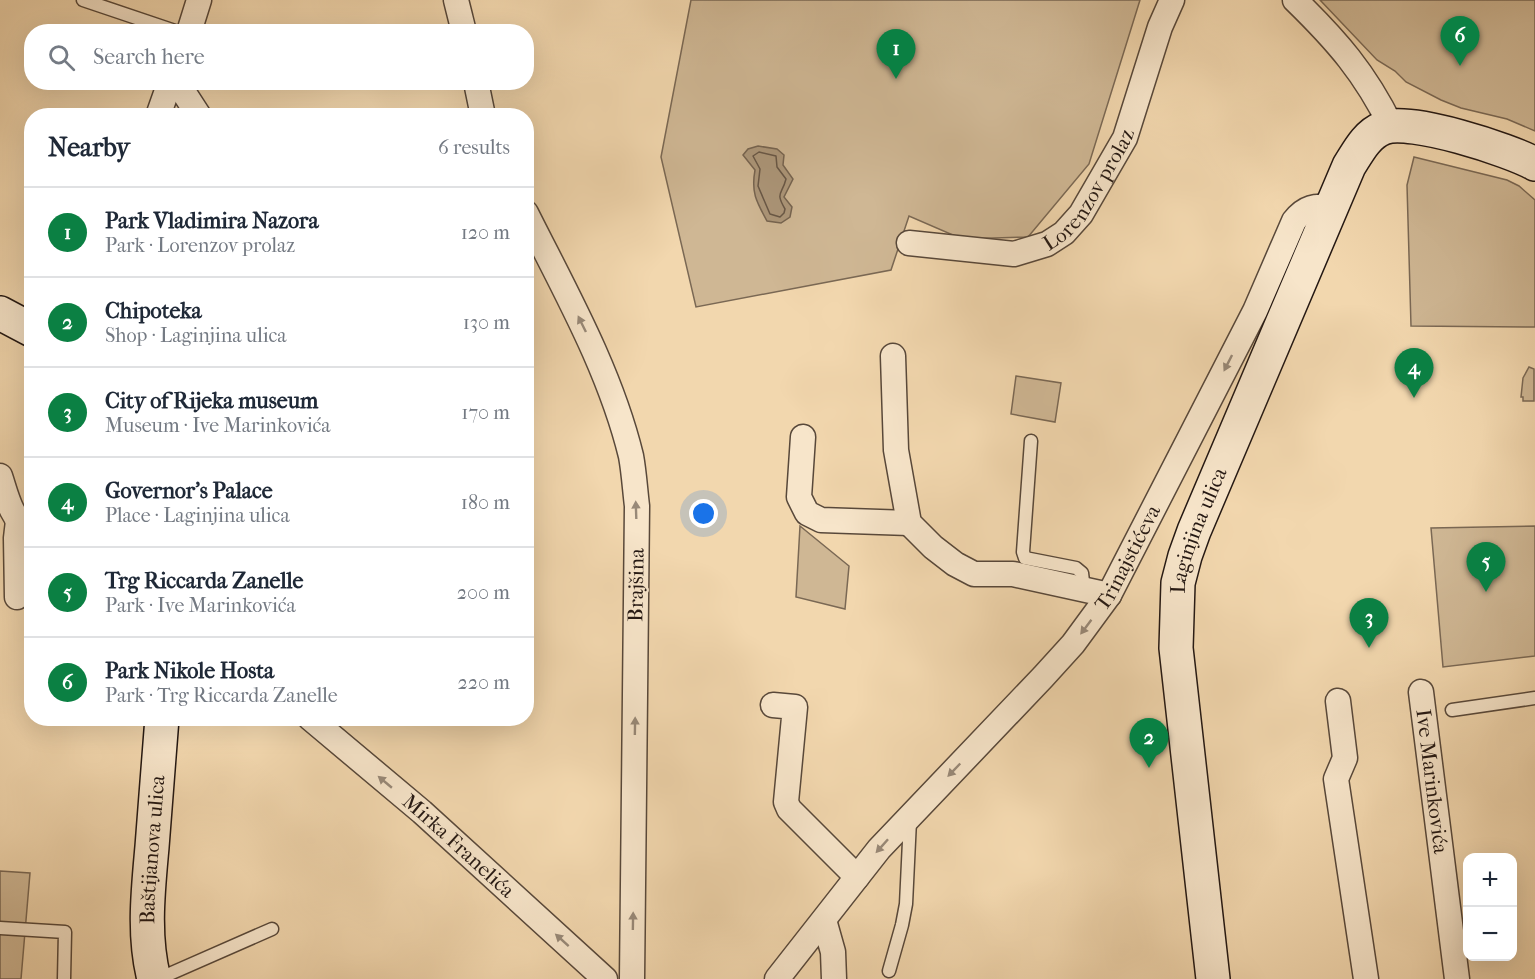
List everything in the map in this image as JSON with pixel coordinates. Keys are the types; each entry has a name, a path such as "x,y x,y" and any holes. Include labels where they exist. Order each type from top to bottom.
{"main road":[{"path":"1390,126 1406,125 1476,142 1520,156 1535,164"},
{"name":"Laginjina ulica","path":"1213,979 1176,648 1179,583 1194,531 1349,166 1359,149 1375,133 1390,126"},
{"path":"0,313 24,326"},
{"name":"Baštijanova ulica","path":"153,979 148,959 148,890 161,726"}],"street":[{"path":"192,24 199,0"},
{"path":"456,0 462,24"},
{"name":"Lorenzov prolaz","path":"909,243 1014,254 1047,244 1064,233 1081,214 1125,138 1160,27 1172,0"},
{"path":"1295,0 1345,53 1372,90 1390,126"},
{"path":"161,108 167,90"},
{"path":"182,90 194,108"},
{"path":"478,90 481,108"},
{"name":"Trinajstićeva","path":"777,979 879,849 1073,644 1109,595 1255,311 1294,220 1300,213 1311,207 1332,208"},
{"name":"Brajšina","path":"534,229 589,339 631,457 637,506 633,979"},
{"path":"893,356 896,450 909,523 933,547 955,564 974,574 1013,574 1109,595"},
{"path":"803,437 799,497 807,513 821,519 909,523"},
{"path":"0,476 12,512 24,526"},
{"path":"17,597 16,538 24,528"},
{"name":"Ive Marinkovića","path":"1421,692 1457,979"},
{"path":"1338,701 1344,758 1336,779 1366,979"},
{"path":"772,705 795,707 786,802 789,809 857,877"},
{"name":"Mirka Franelića","path":"320,726 422,812 605,979"},
{"path":"824,920 833,952 834,979"}],"lane":[{"path":"83,0 154,24"},
{"path":"1031,441 1023,552 1025,558 1076,568 1082,573 1084,590"},
{"path":"1452,710 1535,698"},
{"path":"889,971 906,904 910,816"},
{"path":"0,928 65,932 64,979"},
{"path":"158,979 272,929"}],"shaded area":[{"path":"691,0 1140,0 1089,164 1028,237 962,239 909,216 891,270 696,307 661,157"},
{"path":"1320,0 1535,0 1535,131 1507,119 1461,108 1406,82 1395,71 1377,60"},
{"path":"1414,157 1507,180 1519,186 1535,200 1535,327 1411,326 1407,185"},
{"path":"1529,367 1534,369 1534,401 1523,401 1521,397 1523,378"},
{"path":"1016,376 1061,383 1055,422 1011,414"},
{"path":"800,526 849,566 845,609 796,597"},
{"path":"1535,526 1535,656 1443,667 1431,528"},
{"path":"0,871 30,873 21,979 0,979"}],"water":[{"path":"758,146 777,149 784,155 783,165 793,179 784,197 792,207 790,217 781,223 767,221 755,196 755,170 743,155 748,149"}],"place":[{"name":"Park Nikole Hosta","path":"1460,66"},
{"name":"Park Vladimira Nazora","path":"896,79"},
{"name":"Governor's Palace","path":"1414,398"},
{"name":"Trg Riccarda Zanelle","path":"1486,592"},
{"name":"City of Rijeka museum","path":"1369,648"},
{"name":"Chipoteka","path":"1149,768"}]}
